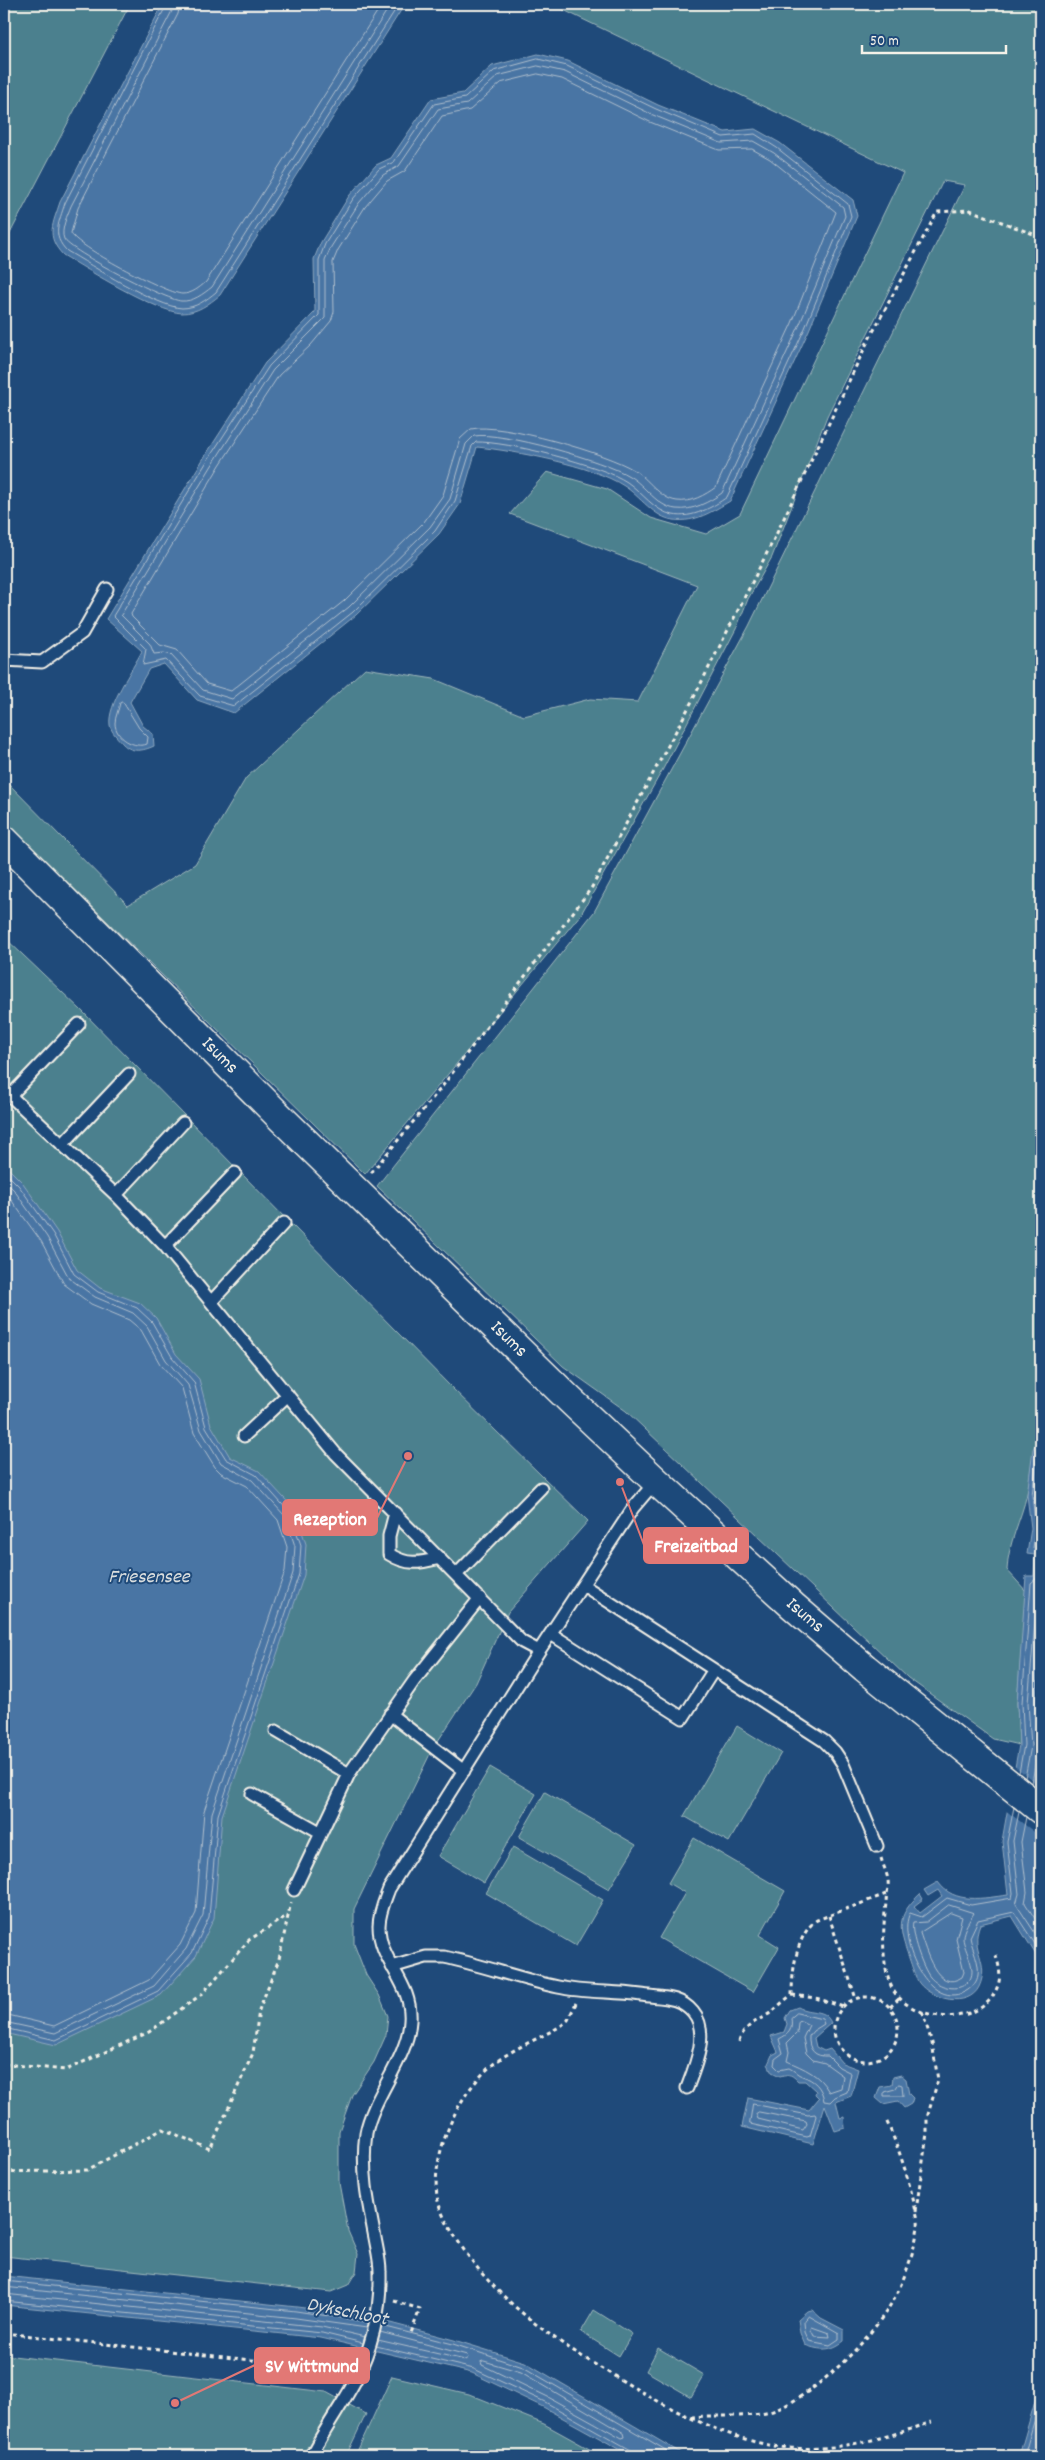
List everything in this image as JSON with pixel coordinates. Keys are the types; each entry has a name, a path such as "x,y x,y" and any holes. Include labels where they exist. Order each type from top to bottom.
{"main road":[{"name":"Isums","path":"4,840 353,1189 656,1481 800,1613 872,1674 1041,1810"}],"lane":[{"path":"4,660 42,662 82,633 107,589"},
{"path":"79,1024 7,1093 116,1195 165,1246 338,1456 522,1642 538,1651"},
{"path":"62,1145 129,1074"},
{"path":"116,1195 183,1123"},
{"path":"165,1246 235,1173"},
{"path":"211,1302 284,1223"},
{"path":"244,1436 288,1395"},
{"path":"311,2456 354,2381 368,2352 378,2313 380,2270 364,2171 364,2152 367,2131 373,2112 390,2078 410,2023 410,2006 405,1987 382,1945 379,1925 389,1889 538,1651 633,1508 656,1481"},
{"path":"456,1575 541,1488"},
{"path":"395,1513 389,1536 389,1554 401,1562 419,1563 440,1558"},
{"path":"583,1585 713,1671 824,1741 835,1752 878,1846"},
{"path":"294,1890 349,1774 414,1681 480,1598"},
{"path":"550,1634 683,1718 713,1671"},
{"path":"390,1714 464,1771"},
{"path":"276,1730 349,1774"},
{"path":"252,1794 320,1832"},
{"path":"392,1966 426,1956 444,1957 551,1985 583,1991 658,1995 685,2005 699,2021 701,2031 695,2066 687,2088"}],"path":[{"path":"353,1189 366,1179 441,1088 592,888 700,685 775,538 867,343 937,212 970,210 1041,237"},
{"path":"878,1846 888,1880 883,1940 887,1967 894,1991 900,1998 921,2011 937,2015 962,2015 974,2011 985,2004 994,1994 999,1984 1000,1974 995,1952"},
{"path":"4,2172 87,2170 163,2129 210,2149 253,2053 259,2010 278,1959 294,1890"},
{"path":"739,2042 752,2023 768,2015 792,1995 796,1960 806,1931 817,1920 886,1894"},
{"path":"4,2064 66,2070 149,2032 202,1994 249,1940 288,1915"},
{"path":"829,1916 856,1999"},
{"path":"583,1991 568,2020 561,2026 496,2062 466,2094 451,2120 444,2139 438,2169 438,2200 444,2218 469,2258 527,2318 603,2370 691,2417 724,2432 757,2442 798,2448 827,2447 884,2437 932,2422"},
{"path":"792,1995 816,1998 843,2008"},
{"path":"863,1997 878,1999 890,2007 897,2019 898,2034 896,2040 893,2047 883,2057 869,2061 855,2060 842,2052 835,2039 834,2025 843,2008 856,1999 863,1997"},
{"path":"890,2007 900,1998"},
{"path":"916,2213 927,2133 927,2118 938,2080 932,2043 921,2011"},
{"path":"691,2417 763,2414 778,2409 824,2379 874,2326 892,2303 912,2250 919,2224 900,2156 886,2120"},
{"path":"379,2296 420,2309 411,2333"},
{"path":"4,2333 279,2363 354,2381"}],"green space":[{"path":"4,4 130,4 4,245"},
{"path":"551,4 1041,4 1041,1434 1033,1456 1027,1494 1012,1541 1007,1570 1026,1591 1017,1703 1019,1745 993,1739 908,1678 626,1411 563,1366 377,1186 594,912 749,626 965,185 943,181 827,416 772,557 748,599 737,627 663,769 581,914 365,1174 4,820 4,779 128,905 195,864 246,778 365,668 434,679 524,716 590,699 638,702 697,585 510,514 547,472 607,489 651,518 706,534 740,514 903,173"},
{"path":"4,937 81,1010 451,1387 588,1521 508,1612 476,1683 432,1750 354,1909 354,1944 366,1975 379,1995 388,2016 386,2035 374,2062 352,2095 339,2131 339,2183 348,2231 358,2254 356,2272 348,2285 331,2292 4,2256"},
{"path":"737,1726 781,1753 729,1842 684,1816"},
{"path":"490,1767 536,1794 484,1883 438,1856"},
{"path":"545,1792 636,1845 609,1889 519,1837"},
{"path":"694,1838 785,1891 760,1935 779,1947 753,1992 659,1938 685,1893 668,1883"},
{"path":"513,1847 603,1900 576,1946 486,1893"},
{"path":"594,2310 632,2334 619,2356 581,2332"},
{"path":"658,2348 704,2375 691,2397 646,2371"},
{"path":"4,2355 326,2392 366,2414 346,2456 4,2456"},
{"path":"392,2376 469,2394 544,2424 602,2456 355,2456"}],"water":[{"path":"163,4 405,4 220,295 198,310 187,313 170,311 156,306 105,280 63,255 57,248 52,236 53,223 60,202"},
{"path":"538,54 568,61 658,105 725,132 755,129 780,143 853,200 857,216 809,330 730,501 696,518 674,520 660,515 630,490 610,478 553,460 477,447 460,504 439,534 356,615 234,713 197,700 164,664 149,669 130,702 143,726 153,734 154,746 138,750 126,747 112,730 110,717 116,698 142,651 106,619 205,456 265,363 315,312 314,259 321,242 349,196 376,165 391,158 431,99 463,93 492,66"},
{"name":"Friesensee","path":"4,1164 23,1183 57,1232 77,1270 100,1288 140,1303 156,1318 176,1354 199,1379 211,1425 230,1457 259,1471 295,1510 306,1544 304,1575 222,1816 214,1918 196,1956 161,1995 56,2045 4,2033"},
{"path":"1041,1434 1041,1963 1012,1916 980,1924 977,1942 983,1970 979,1987 974,1994 967,1998 949,1999 932,1993 919,1983 903,1939 901,1924 906,1910 920,1894 923,1899 914,1906 920,1913 942,1896 938,1890 928,1896 924,1890 938,1882 952,1894 961,1897 980,1898 1008,1895 1002,1841 1019,1745 1017,1703 1026,1576 1034,1576 1035,1555 1027,1554 1031,1528 1027,1495 1033,1449"},
{"path":"798,2007 821,2013 831,2023 814,2038 816,2047 824,2051 830,2049 842,2063 858,2069 851,2096 836,2102 840,2118 844,2117 845,2128 835,2131 825,2105 813,2144 742,2127 748,2098 809,2110 819,2098 815,2094 816,2091 805,2081 798,2081 789,2075 780,2076 772,2072 768,2064 772,2055 778,2052 771,2036 784,2032 787,2024 785,2018 790,2010"},
{"path":"901,2075 906,2079 909,2094 913,2098 911,2104 904,2108 898,2101 883,2104 876,2098 880,2087 892,2085 893,2077"},
{"path":"4,2276 297,2307 364,2316 454,2340 525,2362 686,2456 632,2456 543,2407 472,2373 321,2338 4,2305"},
{"path":"812,2310 821,2318 844,2330 844,2341 835,2347 826,2349 805,2345 800,2333 798,2319 807,2311"},
{"path":"1041,2381 1041,2456 1019,2456"}],"pier":[{"path":"1013,1765 1041,1787 1041,1837 1005,1810"}],"place":[{"name":"Rezeption","path":"408,1456"},
{"name":"Freizeitbad","path":"620,1482"},
{"name":"SV Wittmund","path":"175,2403"}],"water label":[{"name":"Dykschloot","path":"347,2313"}]}
